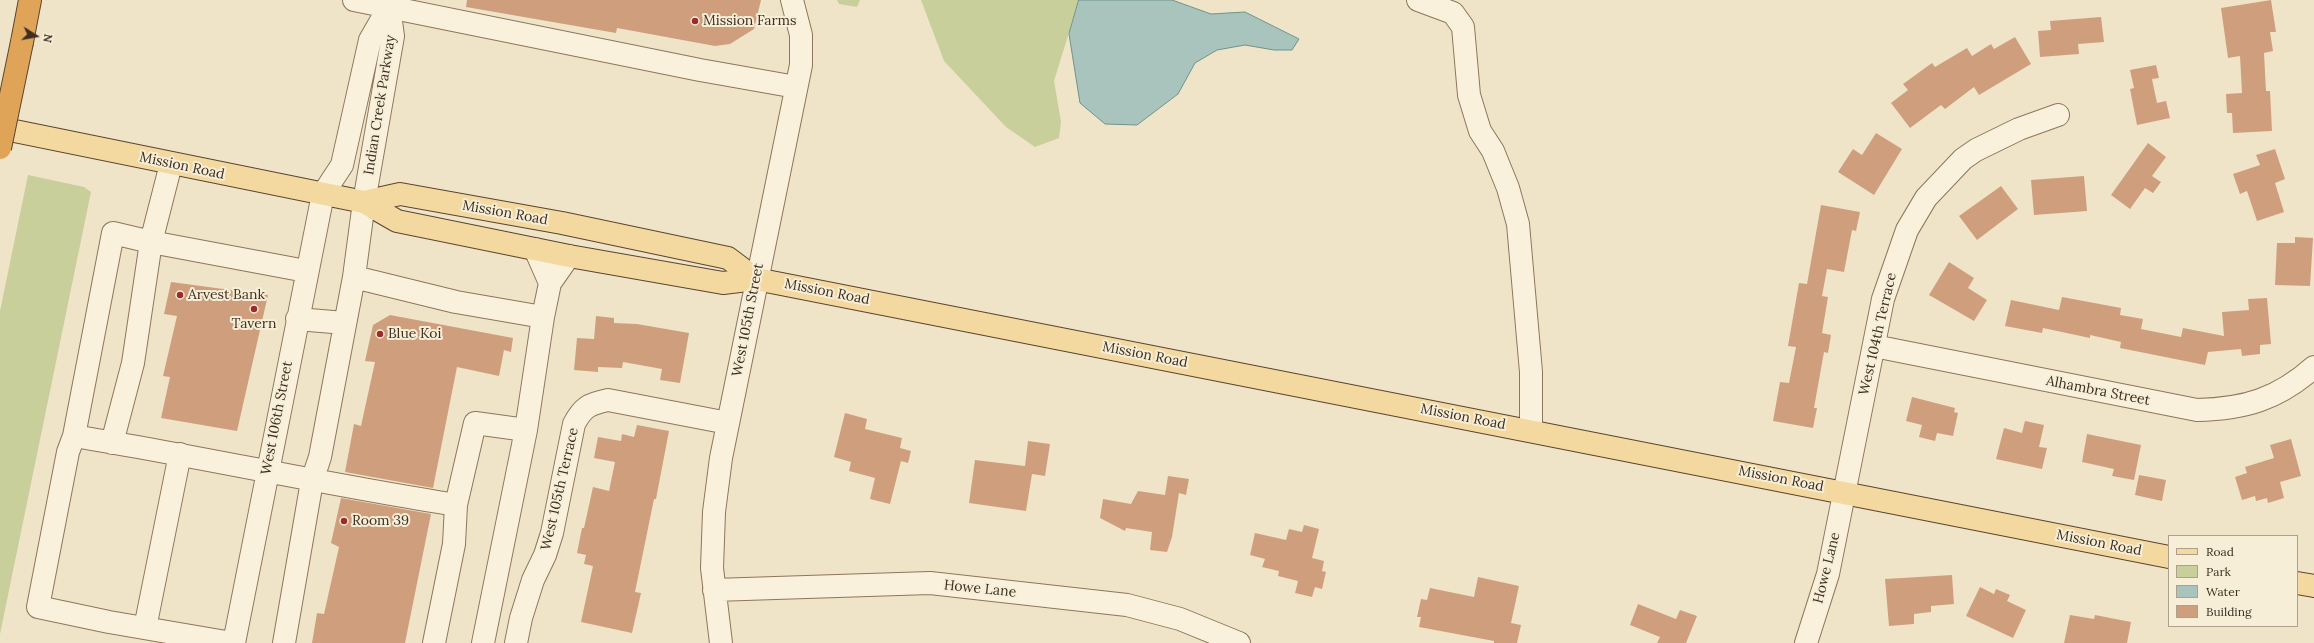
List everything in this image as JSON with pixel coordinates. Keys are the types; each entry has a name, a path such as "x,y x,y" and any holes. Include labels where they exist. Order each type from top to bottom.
{"highway":[{"path":"0,148 30,0"}],"main road":[{"name":"Mission Road","path":"0,128 171,164 364,202 397,221 569,256 723,283 756,279 1531,430 2168,557"},
{"name":"Mission Road","path":"364,202 400,194 562,223 728,258 756,279"},
{"path":"2298,583 2314,586"}],"street":[{"path":"354,0 390,3 700,70 796,87"},
{"name":"West 105th Street","path":"721,643 712,568 714,512 728,423 756,279 801,65 801,35 792,0"},
{"path":"1418,0 1453,13 1463,26 1469,95 1480,130 1493,151 1508,188 1518,224 1531,372 1531,430"},
{"name":"Indian Creek Parkway","path":"323,194 342,165 370,40 390,3"},
{"name":"Indian Creek Parkway","path":"284,643 312,482 320,457 354,277 364,202 393,36 390,3"},
{"name":"West 104th Terrace","path":"1845,492 1883,300 1899,249 1907,230 1926,198 1950,171 1976,150 2019,129 2058,115"},
{"path":"112,442 133,363 151,242 171,164"},
{"name":"West 106th Street","path":"233,643 306,271 323,194"},
{"path":"233,643 145,628 38,607 68,452 74,436 113,233 151,242 306,271"},
{"path":"535,249 550,282"},
{"path":"483,643 526,430 543,317 550,282 569,256"},
{"path":"354,277 456,302 543,317"},
{"path":"297,319 346,323"},
{"name":"Alhambra Street","path":"1874,346 2197,410 2223,410 2262,401 2279,394 2314,367"},
{"name":"West 105th Terrace","path":"516,643 521,618 533,580 545,555 552,532 574,424 581,411 593,403 608,400 728,423"},
{"path":"434,643 454,544 456,505 475,423 526,430"},
{"path":"74,436 180,454 312,482 456,505"},
{"path":"145,628 180,454"},
{"name":"Howe Lane","path":"1806,643 1828,574 1845,492"},
{"name":"Howe Lane","path":"714,590 930,583 1127,605 1180,619 1239,643"}],"green space":[{"path":"837,0 860,0 857,7 839,4"},
{"path":"921,0 1079,0 1054,81 1061,122 1059,138 1035,147 1006,127 944,61"},
{"path":"28,175 84,187 91,192 0,634 0,311"}],"water":[{"path":"1079,0 1172,0 1211,14 1245,12 1299,39 1292,50 1274,50 1245,45 1217,50 1195,63 1178,94 1137,125 1105,124 1080,103 1069,34"}],"building":[{"name":"Mission Farms","path":"467,0 761,0 754,29 730,44 715,46 617,28 616,33 466,7"},
{"path":"2271,0 2276,32 2270,32 2273,51 2264,53 2266,91 2270,91 2272,131 2233,133 2232,113 2227,113 2226,94 2242,93 2240,56 2228,58 2221,8"},
{"path":"2101,17 2104,42 2078,44 2079,54 2040,57 2038,31 2051,30 2050,21"},
{"path":"2015,37 2031,64 1979,95 1974,87 1945,109 1941,105 1910,128 1891,103 1908,90 1903,84 1932,63 1935,67 1967,48 1972,56 1991,44 1994,49"},
{"path":"2156,65 2159,78 2152,79 2157,103 2166,101 2170,118 2137,125 2130,89 2134,88 2130,70"},
{"path":"1876,133 1902,149 1874,195 1838,172 1853,149 1862,155"},
{"path":"2148,143 2166,157 2152,176 2161,182 2153,193 2145,188 2130,209 2111,195"},
{"path":"2275,149 2285,179 2275,183 2284,212 2257,221 2247,191 2240,194 2233,174 2260,165 2256,155"},
{"path":"2084,176 2087,211 2034,215 2031,180"},
{"path":"2001,186 2018,209 1977,240 1959,216"},
{"path":"1821,205 1860,212 1856,231 1852,230 1844,272 1827,269 1822,296 1828,297 1822,333 1831,335 1828,353 1824,352 1814,408 1817,408 1813,428 1773,421 1780,382 1789,383 1796,347 1788,346 1799,283 1807,284"},
{"path":"2295,237 2313,238 2310,286 2275,285 2277,243 2295,243"},
{"path":"1949,262 1974,278 1968,288 1987,300 1974,321 1929,295"},
{"path":"171,282 268,295 237,431 161,418 170,377 163,376 177,316 164,314"},
{"path":"2062,297 2121,308 2120,315 2143,319 2141,329 2181,337 2183,328 2224,336 2222,312 2249,310 2248,299 2267,298 2271,344 2260,345 2260,354 2242,356 2241,349 2208,352 2205,365 2120,348 2121,342 2090,335 2090,338 2043,328 2042,333 2005,326 2011,300 2059,310"},
{"path":"390,315 513,338 511,352 504,350 499,376 457,367 433,488 345,472 354,424 361,426 375,362 365,361 373,325"},
{"path":"596,316 614,318 614,323 637,324 689,333 680,383 660,380 662,369 623,362 622,368 598,367 598,372 574,370 577,338 594,339"},
{"path":"1912,397 1955,408 1954,412 1958,413 1953,436 1937,433 1935,441 1919,437 1922,425 1906,421"},
{"path":"845,413 867,419 865,429 902,438 900,448 911,451 908,463 901,461 890,504 870,499 875,478 849,471 851,462 834,457"},
{"path":"2025,421 2044,425 2039,447 2047,448 2042,469 1996,459 2004,428 2022,433"},
{"path":"637,425 669,431 656,499 654,499 635,592 641,593 632,633 581,622 593,566 584,564 586,555 577,553 593,487 609,491 615,462 594,458 598,437 621,441 622,434 634,437"},
{"path":"2087,434 2141,445 2134,480 2112,476 2114,469 2082,462"},
{"path":"2291,439 2301,476 2280,482 2284,498 2268,503 2267,498 2256,501 2255,496 2242,500 2235,477 2247,473 2245,467 2274,458 2270,445"},
{"path":"1028,441 1050,444 1045,476 1032,474 1026,511 969,503 975,460 1025,466"},
{"path":"2139,475 2166,480 2162,501 2135,495"},
{"path":"1168,476 1189,479 1186,495 1179,493 1172,537 1167,552 1150,550 1152,532 1126,528 1125,531 1100,518 1103,499 1131,504 1138,491 1165,495"},
{"path":"341,498 431,514 405,643 312,643 317,613 324,614 339,547 331,543"},
{"path":"1304,525 1319,529 1312,558 1324,561 1322,571 1326,572 1322,589 1315,587 1312,597 1295,593 1298,581 1278,576 1279,571 1262,567 1265,559 1250,555 1255,533 1286,540 1289,529 1302,532"},
{"path":"1952,575 1954,604 1931,606 1931,612 1914,614 1914,624 1889,626 1885,579"},
{"path":"1478,577 1519,586 1511,623 1521,625 1517,643 1494,643 1494,641 1419,627 1421,617 1417,617 1421,599 1427,600 1430,588 1474,597"},
{"path":"1980,587 1994,594 1996,589 2010,595 2007,601 2026,610 2013,638 1966,616"},
{"path":"1638,604 1676,619 1680,610 1697,616 1686,643 1657,643 1660,637 1630,625"},
{"path":"2070,615 2094,619 2095,615 2131,622 2127,643 2064,643"}],"place":[{"name":"Mission Farms","path":"695,21"},
{"name":"Arvest Bank","path":"180,295"},
{"name":"Tavern","path":"254,309"},
{"name":"Blue Koi","path":"380,334"},
{"name":"Room 39","path":"344,521"}]}
